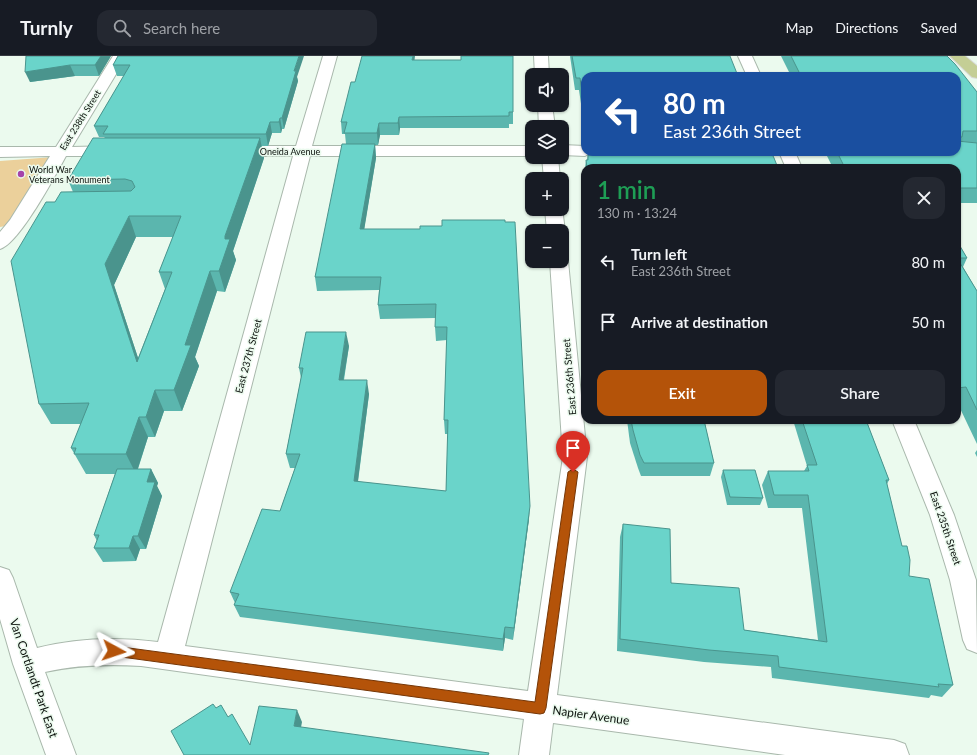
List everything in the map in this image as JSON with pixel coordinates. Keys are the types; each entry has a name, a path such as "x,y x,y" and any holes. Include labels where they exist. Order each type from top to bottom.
{"main road":[{"path":"957,56 977,74"}],"street":[{"name":"East 238th Street","path":"0,243 12,232 120,56"},
{"name":"East 237th Street","path":"168,657 303,151 330,56"},
{"path":"541,56 542,68"},
{"path":"745,56 752,72"},
{"path":"569,150 581,150"},
{"path":"0,152 131,151"},
{"name":"Oneida Avenue","path":"217,151 525,151"},
{"path":"27,207 50,207"},
{"name":"East 236th Street","path":"534,755 575,457 560,268"},
{"name":"East 235th Street","path":"905,424 944,521 963,580 977,640"},
{"name":"Van Cortlandt Park East","path":"0,578 28,664 61,755"},
{"name":"Napier Avenue","path":"28,664 91,651 114,651 894,755"}],"shaded area":[{"path":"54,157 11,225 0,227 0,161"}],"building":[{"path":"26,56 101,56 95,65 70,65 25,72"},
{"path":"118,56 299,56 282,118 280,118 279,122 270,122 266,134 103,134 108,126 94,126 130,65 113,65"},
{"path":"362,56 413,56 412,60 461,60 461,56 513,56 513,112 509,112 509,116 399,117 398,123 379,123 377,133 344,133 347,122 341,122 351,82 355,82"},
{"path":"572,56 730,56 736,72 581,72 581,85 580,78 576,78"},
{"path":"791,56 947,56 955,64 977,92 977,131 963,131 961,137 961,72 799,72"},
{"path":"93,138 260,138 225,236 225,239 230,239 219,271 210,271 185,345 191,345 174,390 155,390 146,417 139,417 126,454 74,454 76,448 71,448 89,403 39,404 11,261 46,202 55,202 61,192 131,191 135,187 132,181 125,179 68,180","holes":["129,216 181,216 159,272 172,272 137,362 105,264"]},
{"path":"961,141 977,143 977,188 961,188 961,164 843,164 839,156 961,156"},
{"path":"342,144 375,144 360,229 420,229 420,226 442,226 442,220 505,220 505,222 515,222 530,506 514,628 505,627 503,639 234,605 239,594 230,592 262,509 280,511 300,454 286,454 303,368 299,368 306,332 346,332 339,380 367,380 354,481 446,491 448,420 444,420 447,327 435,327 436,304 378,305 381,277 315,277"},
{"path":"588,156 773,156 776,164 586,164 586,160 588,160"},
{"path":"961,248 967,258 961,258"},
{"path":"961,265 977,291 977,410 966,387 961,388"},
{"path":"632,424 705,424 714,463 644,463 640,455"},
{"path":"803,424 868,424 889,480 886,480 902,546 907,546 910,560 909,576 929,579 953,685 938,684 939,687 779,667 778,656 709,650 620,639 623,524 670,529 671,583 739,588 744,630 827,642 808,495 774,495 768,471 809,471 807,465 817,465"},
{"path":"117,469 151,469 147,482 155,482 138,536 133,536 129,548 94,548 99,535 94,535"},
{"path":"723,470 755,470 763,498 730,497"},
{"path":"213,704 216,708 221,705 228,717 232,714 250,745 259,706 297,710 294,726 489,753 488,755 184,755 171,731"}],"place":[{"name":"World War Veterans Monument","path":"21,174"}],"route":[{"path":"114,651 141,653 540,708 573,472"}]}
